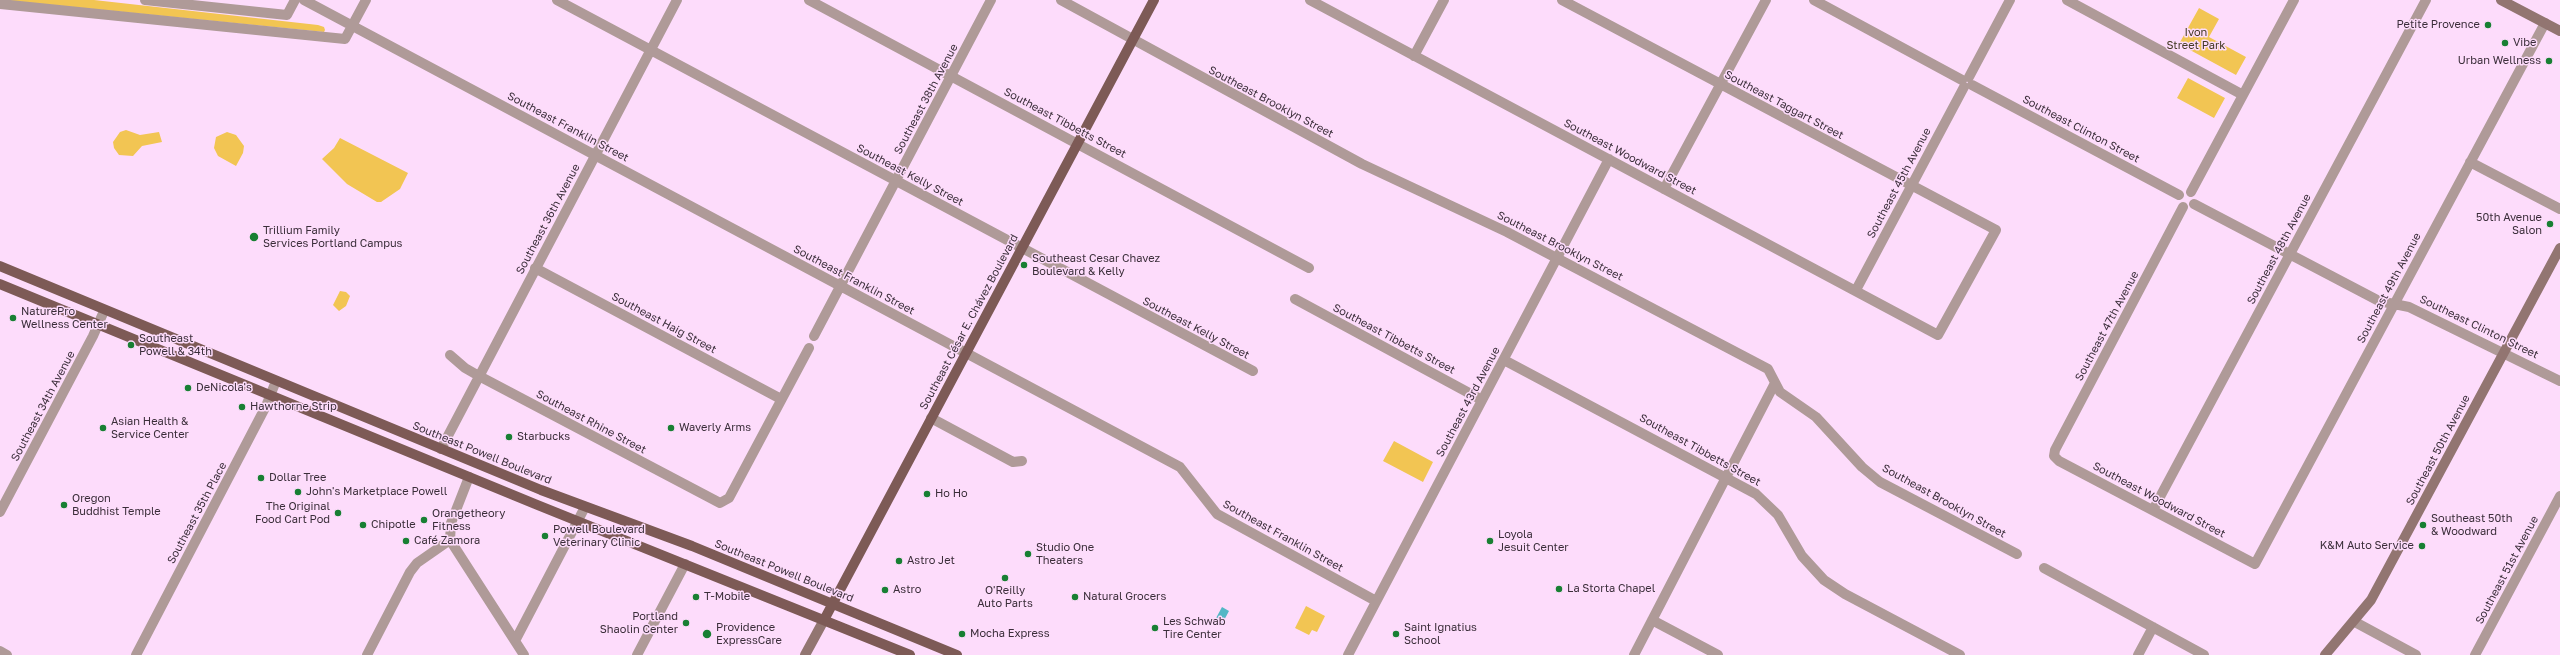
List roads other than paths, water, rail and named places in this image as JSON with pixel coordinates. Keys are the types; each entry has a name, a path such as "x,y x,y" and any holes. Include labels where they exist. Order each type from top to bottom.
{"main road":[{"name":"Southeast César E. Chávez Boulevard","path":"805,655 1154,0"},
{"path":"2501,0 2560,31"},
{"name":"Southeast 50th Avenue","path":"2325,655 2355,622 2371,600 2560,248"},
{"name":"Southeast Powell Boulevard","path":"0,266 104,311 441,449 585,507 692,546 957,655"},
{"path":"0,284 578,522 910,655"},
{"path":"413,454 441,449"},
{"path":"469,477 488,468"}],"street":[{"path":"145,0 287,15 295,0"},
{"name":"Southeast Franklin Street","path":"304,0 1180,467 1192,479 1217,514 1376,600"},
{"path":"0,4 345,39 366,0"},
{"name":"Southeast Kelly Street","path":"557,0 1253,372"},
{"name":"Southeast 36th Avenue","path":"441,449 677,0"},
{"name":"Southeast Tibbetts Street","path":"809,0 1309,268"},
{"name":"Southeast 38th Avenue","path":"814,336 991,0"},
{"name":"Southeast Brooklyn Street","path":"1061,0 1362,164 1558,258 1768,369 1780,392 1816,417 1828,428 1862,467 1880,482 2017,554"},
{"name":"Southeast Woodward Street","path":"1310,0 1938,335"},
{"path":"1414,56 1444,0"},
{"name":"Southeast Taggart Street","path":"1562,0 1996,230 1938,335"},
{"path":"1664,189 1766,0"},
{"name":"Southeast Clinton Street","path":"1814,0 2179,195"},
{"name":"Southeast 45th Avenue","path":"1856,290 2010,0"},
{"path":"2067,0 2243,95"},
{"name":"Southeast 48th Avenue","path":"2153,510 2426,0"},
{"path":"2191,192 2291,1"},
{"name":"Southeast 49th Avenue","path":"2255,564 2545,23"},
{"name":"Southeast 43rd Avenue","path":"1348,655 1609,159"},
{"path":"2470,162 2560,209"},
{"path":"2184,191 2191,192 2195,197 2194,204 2189,208 2183,207 2179,202 2179,195 2184,191"},
{"name":"Southeast Clinton Street","path":"2194,204 2379,301 2409,306 2560,381"},
{"name":"Southeast 47th Avenue","path":"2054,456 2055,450 2183,207"},
{"name":"Southeast Haig Street","path":"535,268 781,399"},
{"name":"Southeast Tibbetts Street","path":"1295,299 1482,400"},
{"name":"Southeast 34th Avenue","path":"0,512 99,325 104,311"},
{"path":"781,399 809,348"},
{"name":"Southeast Rhine Street","path":"450,355 479,376 716,502 723,502 729,498 781,399"},
{"name":"Southeast Tibbetts Street","path":"1504,360 1728,477 1756,494 1774,510 1789,530 1802,556 1824,580 1845,594 1960,655"},
{"name":"Southeast 35th Place","path":"136,655 276,381"},
{"path":"1634,655 1728,477 1775,383"},
{"path":"931,418 1013,462 1022,461"},
{"name":"Southeast Woodward Street","path":"2054,456 2059,461 2255,564"},
{"path":"469,477 451,523 450,540 524,655"},
{"name":"Southeast 51st Avenue","path":"2475,655 2560,496"},
{"path":"515,642 585,507"},
{"path":"367,655 410,572 417,563 450,540"},
{"path":"637,655 685,564"},
{"path":"2044,568 2204,655"},
{"path":"1652,620 1718,655"},
{"path":"2355,622 2416,655"},
{"path":"2138,655 2153,627"},
{"path":"0,651 7,655"}],"water":[{"path":"1222,607 1229,611 1222,624 1215,620"}],"place":[{"name":"Petite Provence","path":"2488,25"},
{"name":"Vibe","path":"2505,43"},
{"name":"Urban Wellness","path":"2549,61"},
{"name":"50th Avenue Salon","path":"2550,224"},
{"name":"Trillium Family Services Portland Campus","path":"254,237"},
{"name":"Southeast Cesar Chavez Boulevard & Kelly","path":"1024,265"},
{"name":"NaturePro Wellness Center","path":"13,318"},
{"name":"Southeast Powell & 34th","path":"131,345"},
{"name":"DeNicola's","path":"188,388"},
{"name":"Hawthorne Strip","path":"242,407"},
{"name":"Asian Health & Service Center","path":"103,428"},
{"name":"Waverly Arms","path":"671,428"},
{"name":"Starbucks","path":"509,437"},
{"name":"Dollar Tree","path":"261,478"},
{"name":"John's Marketplace Powell","path":"298,492"},
{"name":"Ho Ho","path":"927,494"},
{"name":"Oregon Buddhist Temple","path":"64,505"},
{"name":"The Original Food Cart Pod","path":"338,513"},
{"name":"Orangetheory Fitness","path":"424,520"},
{"name":"Chipotle","path":"363,525"},
{"name":"Southeast 50th & Woodward","path":"2423,525"},
{"name":"Powell Boulevard Veterinary Clinic","path":"545,536"},
{"name":"Café Zamora","path":"406,541"},
{"name":"Loyola Jesuit Center","path":"1490,541"},
{"name":"K&M Auto Service","path":"2422,546"},
{"name":"Studio One Theaters","path":"1028,554"},
{"name":"Astro Jet","path":"899,561"},
{"name":"O'Reilly Auto Parts","path":"1005,578"},
{"name":"La Storta Chapel","path":"1559,589"},
{"name":"Astro","path":"885,590"},
{"name":"T-Mobile","path":"696,597"},
{"name":"Natural Grocers","path":"1075,597"},
{"name":"Portland Shaolin Center","path":"686,623"},
{"name":"Les Schwab Tire Center","path":"1155,628"},
{"name":"Providence ExpressCare","path":"707,634"},
{"name":"Mocha Express","path":"962,634"},
{"name":"Saint Ignatius School","path":"1396,634"}],"park label":[{"name":"Ivon Street Park","path":"2196,39"}]}
